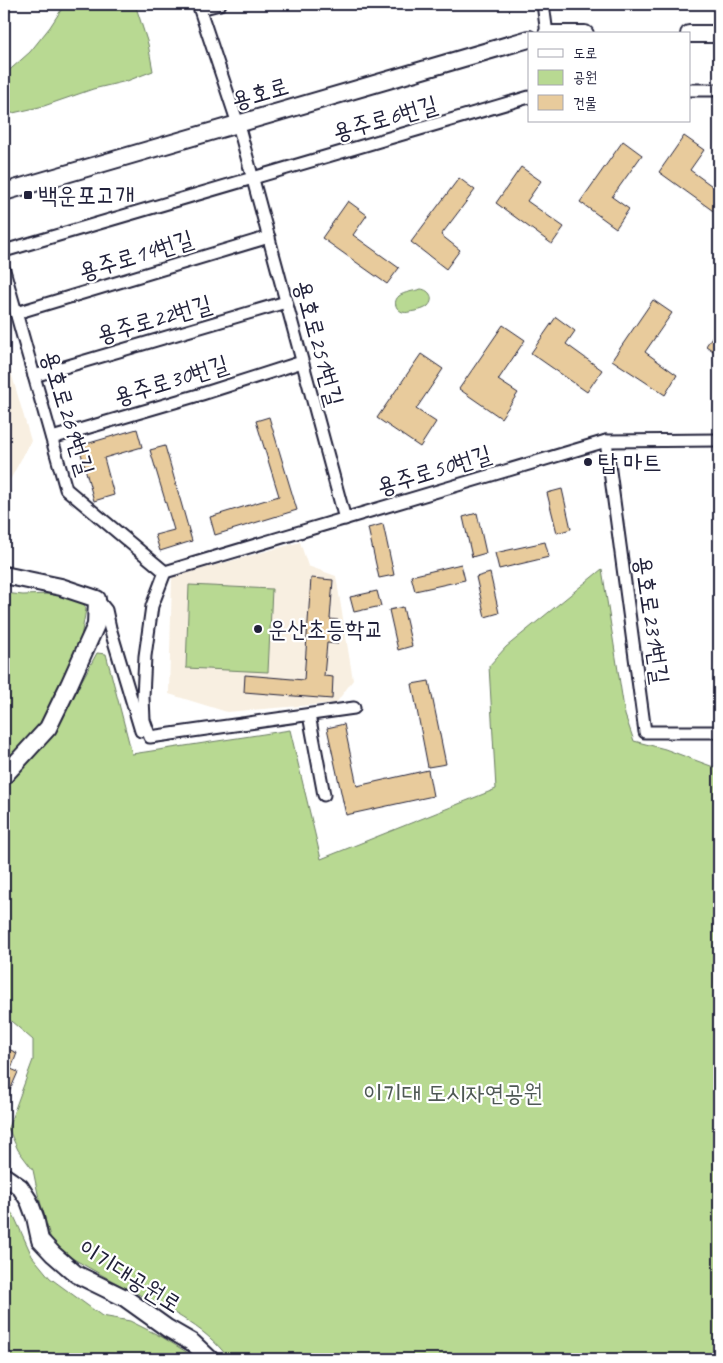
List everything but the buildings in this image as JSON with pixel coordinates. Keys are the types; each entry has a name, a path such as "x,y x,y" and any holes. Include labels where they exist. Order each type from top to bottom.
{"main road":[{"path":"690,34 719,34"},
{"name":"용호로","path":"4,192 528,39"},
{"path":"4,576 61,586 97,599 96,626 48,728 4,776"},
{"name":"이기대공원로","path":"4,1176 20,1187 29,1201 40,1240 53,1254 76,1274 125,1298 193,1343 210,1359"}],"street":[{"path":"199,7 220,4"},
{"path":"543,4 547,32"},
{"name":"용호로251번길","path":"199,7 238,124 344,519"},
{"path":"690,90 719,90"},
{"name":"용주로6번길","path":"253,178 528,98"},
{"path":"4,252 253,178"},
{"name":"용주로14번길","path":"16,313 268,237"},
{"name":"용호로269번길","path":"4,270 66,489 166,572"},
{"name":"용주로22번길","path":"34,376 286,302"},
{"name":"용주로30번길","path":"52,438 202,394 302,362"},
{"name":"용주로50번길","path":"166,572 606,441 719,440"},
{"name":"용호로231번길","path":"606,441 645,732 719,732"},
{"path":"150,737 144,720 145,656 152,606 166,572"},
{"path":"97,599 106,610 141,732 145,736 150,737 309,716 354,708"},
{"path":"309,716 324,795"}],"shaded area":[{"path":"4,348 31,441 4,491"},
{"name":"운산초등학교","path":"300,542 308,566 336,576 353,680 336,703 227,712 169,694 172,577"}],"green space":[{"path":"65,4 135,4 148,44 153,71 127,81 93,89 44,106 4,115 4,75 30,52"},
{"path":"421,289 431,295 431,301 428,306 406,313 397,308 396,299 399,296"},
{"name":"이기대 도시자연공원","path":"602,569 625,715 634,741 665,749 719,769 719,1359 229,1359 208,1336 182,1318 53,1247 33,1170 18,1150 8,1128 33,1060 33,1040 4,1015 4,783 54,731 97,653 106,654 132,754 290,730 321,859 496,789 489,666 506,647"},
{"path":"189,585 272,589 268,672 186,668"},
{"path":"4,593 23,595 79,593 86,609 80,643 42,728 4,766"},
{"path":"4,1204 14,1216 32,1256 50,1278 102,1316 130,1321 162,1337 198,1359 4,1359"}],"place":[{"name":"백운포고개","path":"28,195"},
{"name":"탑 마트","path":"588,462"},
{"name":"운산초등학교","path":"258,629"}]}
